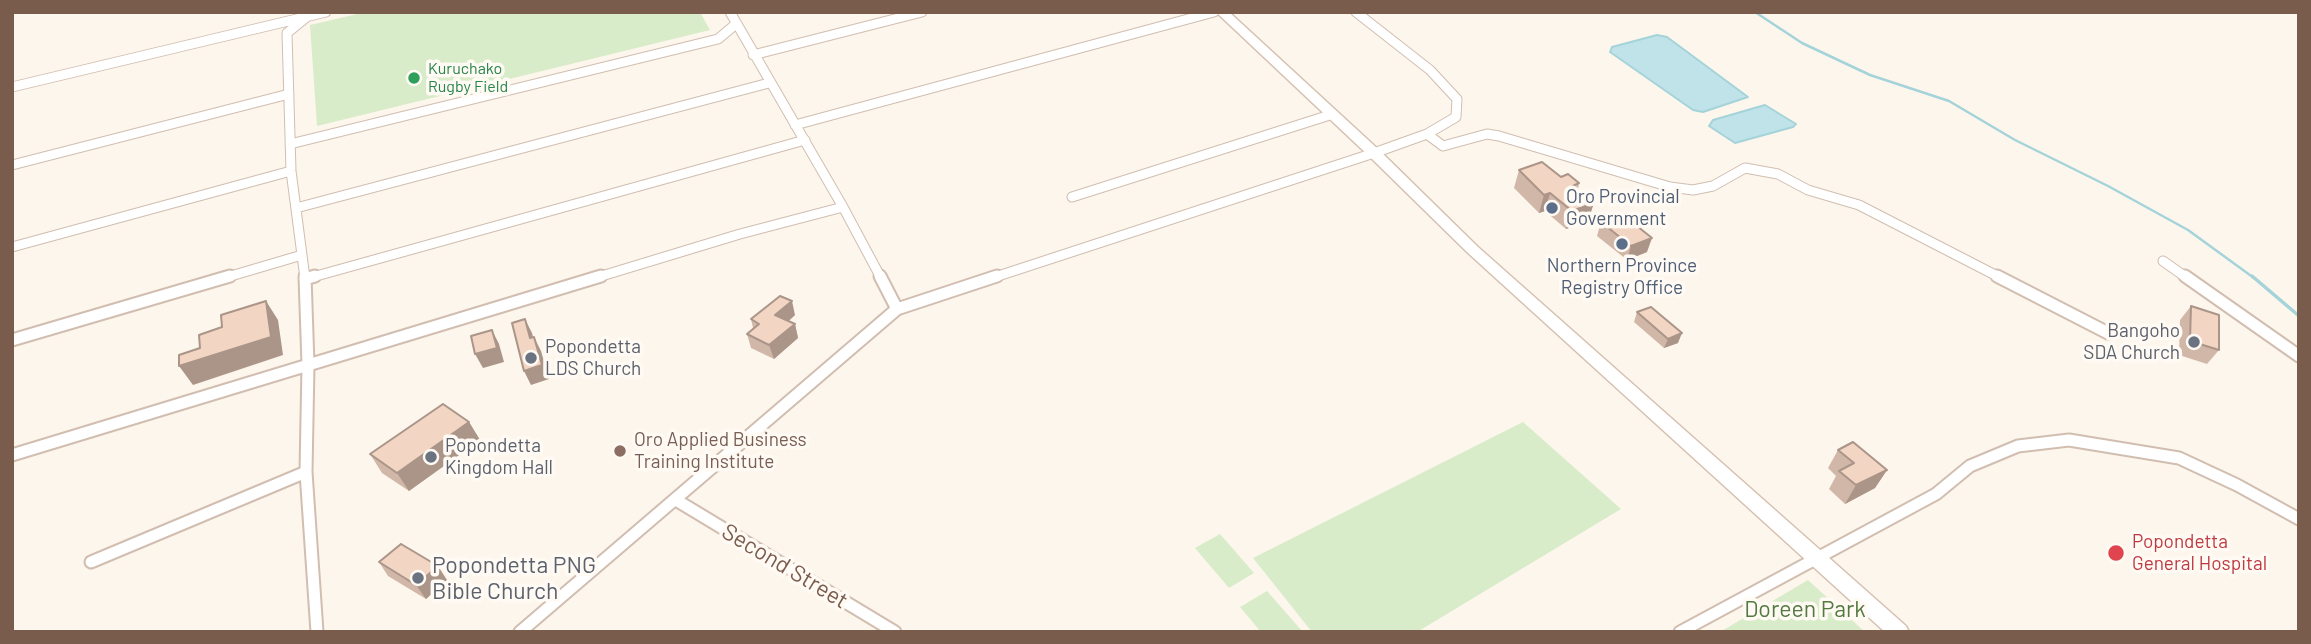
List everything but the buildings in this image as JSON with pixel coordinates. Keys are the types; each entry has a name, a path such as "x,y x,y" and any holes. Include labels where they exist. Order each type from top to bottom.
{"main road":[{"path":"1222,12 1374,153 1473,250 1899,632"}],"street":[{"path":"12,87 304,14 326,12"},
{"path":"753,55 922,12"},
{"path":"796,125 1214,12"},
{"path":"520,632 897,309 1374,153 1427,134 1457,117 1457,99 1430,70 1356,12"},
{"path":"304,14 287,33 291,171 305,279 309,365 306,472 317,632"},
{"path":"718,39 735,17 753,55 843,207 897,309"},
{"path":"290,144 718,39 732,38 747,42"},
{"path":"296,208 769,83"},
{"path":"12,165 289,94"},
{"path":"1072,197 1332,114"},
{"path":"1427,134 1443,146 1487,134 1499,136 1568,158 1693,190 1713,186 1745,168 1778,174 1808,190 1859,205 2108,333"},
{"path":"305,279 804,140"},
{"path":"12,247 291,171"},
{"path":"12,455 740,234 843,207"},
{"path":"12,340 302,255"},
{"path":"2163,261 2299,356"},
{"path":"1680,632 1936,494 1970,466 2018,446 2069,440 2179,458 2237,485 2299,519"},
{"path":"92,562 306,472"},
{"name":"Second Street","path":"676,500 895,632"}],"green space":[{"name":"Kuruchako Rugby Field","path":"366,12 700,12 710,30 317,126 310,25"},
{"path":"1523,422 1621,509 1417,632 1312,632 1253,558"},
{"path":"1220,534 1254,573 1229,588 1195,548"},
{"name":"Doreen Park","path":"1808,580 1865,632 1720,632"},
{"path":"1267,591 1303,632 1261,632 1240,607"}],"water":[{"path":"1657,35 1667,37 1748,97 1703,112 1693,110 1610,52 1612,47"},
{"path":"1765,105 1796,124 1735,143 1709,126 1713,120"}],"waterway":[{"path":"1755,12 1802,43 1870,75 1949,101 2015,140 2108,186 2188,230 2254,278"},
{"path":"2252,276 2299,316"}],"place":[{"name":"Kuruchako Rugby Field","path":"414,78"},
{"name":"Oro Provincial Government","path":"1552,208"},
{"name":"Northern Province Registry Office","path":"1622,244"},
{"name":"Bangoho SDA Church","path":"2194,342"},
{"name":"Popondetta LDS Church","path":"531,358"},
{"name":"Oro Applied Business Training Institute","path":"620,451"},
{"name":"Popondetta Kingdom Hall","path":"431,457"},
{"name":"Popondetta General Hospital","path":"2116,553"},
{"name":"Popondetta PNG Bible Church","path":"418,578"}]}
